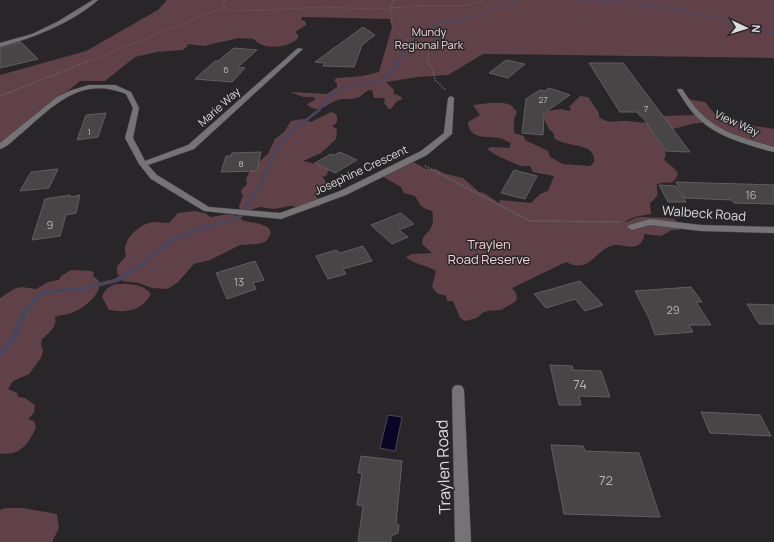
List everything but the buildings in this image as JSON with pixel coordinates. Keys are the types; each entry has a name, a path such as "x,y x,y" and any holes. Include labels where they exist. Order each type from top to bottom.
{"street":[{"path":"0,45 34,35 60,24 96,0"},
{"name":"Marie Way","path":"143,164 191,148 300,49"},
{"name":"Josephine Crescent","path":"0,147 59,98 74,91 89,87 115,87 129,93 136,108 129,138 143,164 154,177 207,208 281,216 343,193 424,153 448,134 451,98"},
{"name":"View Way","path":"680,90 699,116 708,123 736,136 774,150"},
{"name":"Walbeck Road","path":"632,227 650,222 701,228 774,230"},
{"name":"Traylen Road","path":"458,390 463,542"}],"path":[{"path":"225,7 223,3 226,0"},
{"path":"393,0 391,7 391,22 394,30 408,39 406,45 429,49 428,63 433,70 435,80 451,98"},
{"path":"225,7 226,9 237,11 340,7 371,9 469,5 484,0"},
{"path":"0,96 225,7"},
{"path":"412,159 530,221 622,222 632,227"}],"green space":[{"name":"Mundy Regional Park","path":"167,0 774,0 774,58 483,54 448,75 418,77 386,82 394,90 394,94 403,99 397,101 391,109 389,109 384,103 384,98 374,98 372,90 365,92 356,98 337,100 322,108 314,109 307,104 315,100 314,97 303,97 290,92 327,94 337,87 334,80 337,78 363,76 379,72 392,27 390,19 302,17 301,19 306,22 306,25 295,32 298,35 298,38 289,44 282,46 270,47 258,43 254,39 238,38 204,46 187,44 188,46 183,50 157,52 135,57 105,81 80,81 0,147 0,75 86,51 158,10"},
{"name":"Traylen Road Reserve","path":"580,96 588,97 599,113 599,117 606,121 656,123 661,117 665,116 697,115 706,122 654,134 666,154 664,160 675,169 678,174 672,182 657,184 657,196 650,203 651,214 634,217 625,222 642,217 668,218 674,219 681,225 679,230 672,230 661,236 644,234 642,241 636,246 611,246 604,249 589,263 582,265 575,265 566,262 512,288 516,293 517,298 515,302 501,310 487,311 482,313 477,318 465,321 460,318 453,301 447,301 446,295 441,295 434,290 432,286 436,271 406,257 412,254 432,253 422,244 424,236 433,224 432,211 421,206 415,196 404,193 401,187 380,175 410,160 426,169 436,169 443,173 463,178 479,192 484,193 499,203 500,200 531,203 540,194 548,191 554,176 533,172 530,166 520,166 496,155 487,149 491,147 509,148 511,143 504,139 479,136 472,132 469,128 468,122 480,115 473,105 504,103 511,105 517,112 514,119 514,133 524,136 525,140 548,151 550,157 563,164 590,166 594,160 590,150 581,146 558,141 554,138 554,134 549,129 543,117 547,111 561,109 570,111 571,109 569,107"},
{"path":"687,99 705,102 719,119 774,129 774,148 740,137 709,123"},
{"path":"331,112 336,114 337,118 337,121 332,126 337,129 336,139 321,153 303,161 320,165 328,170 327,175 322,177 325,180 326,186 319,190 316,196 321,203 320,206 312,208 290,206 274,209 260,207 247,211 240,210 239,206 243,196 241,192 247,184 246,179 251,169 268,154 275,139 284,132 291,121 304,119 311,122"},
{"path":"194,211 205,213 211,217 228,214 237,216 243,221 265,226 269,228 271,232 265,242 240,245 210,260 194,264 178,282 168,289 152,288 139,283 122,281 117,273 117,266 126,256 126,245 132,234 148,223 169,223 178,213"},
{"path":"71,270 91,271 94,273 93,276 99,281 98,291 86,305 69,314 55,317 56,320 54,326 42,339 41,344 43,351 41,358 29,374 13,381 8,389 17,393 18,397 25,398 35,405 34,413 28,419 34,421 36,427 30,439 21,449 13,453 0,454 0,298 14,289 21,287 36,289 48,282 59,280 61,276"},
{"path":"116,284 140,286 148,290 151,294 143,304 133,310 109,310 102,297 107,289"},
{"path":"5,508 23,508 57,514 59,528 52,542 0,542 0,510"}],"shaded area":[{"path":"388,415 402,417 395,451 380,448"}],"waterway":[{"path":"410,45 422,31 436,24 473,17 518,0"},
{"path":"581,0 645,4 666,7 774,33"},
{"path":"244,212 260,185 278,146 296,128 319,110 330,95 352,85 384,80 388,77 408,46"},
{"path":"0,354 14,338 24,312 37,298 47,291 80,289 116,281 141,265 172,240 193,231 236,219 243,214"}]}
